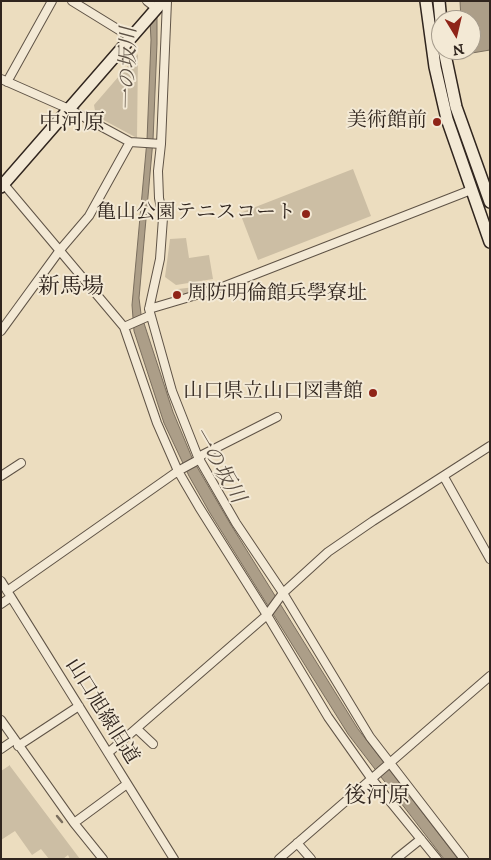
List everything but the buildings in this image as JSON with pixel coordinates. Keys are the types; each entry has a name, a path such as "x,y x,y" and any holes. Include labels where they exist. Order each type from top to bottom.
{"main road":[{"path":"426,1 435,67 443,105 490,242"},
{"path":"2,183 162,4"},
{"path":"446,60 456,107 490,202"}],"street":[{"path":"52,1 4,80 69,109 130,142 159,144"},
{"path":"72,1 132,38"},
{"path":"148,1 162,4 158,171 159,198 163,218 162,237 148,314 172,391 198,459 236,523 387,764 464,859"},
{"path":"1,331 60,250 89,216 130,142"},
{"path":"2,183 125,326 157,424 179,470 268,613 328,717 437,859"},
{"path":"125,326 148,314 220,288 471,190"},
{"path":"1,604 9,594 179,470 277,417"},
{"path":"108,753 268,613 281,595 328,552 373,520 444,477 490,446"},
{"path":"1,476 21,463"},
{"path":"444,477 490,559"},
{"name":"山口旭線旧道","path":"1,581 174,859"},
{"path":"279,859 490,676"},
{"path":"1,749 16,743 79,706"},
{"path":"1,720 74,823 103,859"},
{"path":"137,729 153,744"},
{"path":"74,823 127,784"},
{"path":"396,859 421,839"},
{"path":"298,842 311,859"}],"shaded area":[{"path":"149,1 157,1 157,44 153,140 139,298 141,314 173,412 193,460 231,525 358,729 458,859 444,859 348,734 210,513 189,476 164,423 134,331 132,305 147,140 151,40"},
{"path":"460,1 490,1 490,50 481,52 481,10 460,10"},
{"path":"138,54 137,138 96,116 94,105"},
{"name":"亀山公園テニスコート","path":"353,169 371,216 258,260 240,213"},
{"path":"186,238 189,258 209,255 213,279 176,285 165,277 170,239"},
{"path":"212,285 215,287 171,299 178,289"},
{"path":"10,765 80,859 70,859 68,855 63,859 49,859 41,849 32,855 15,831 1,840 1,771"}],"waterway":[{"path":"57,816 62,822"}],"place":[{"name":"美術館前","path":"437,122"},
{"name":"亀山公園テニスコート","path":"306,214"},
{"name":"周防明倫館兵學寮址","path":"177,295"},
{"name":"山口県立山口図書館","path":"373,393"}],"district":[{"name":"中河原","path":"72,124"},
{"name":"新馬場","path":"71,288"},
{"name":"後河原","path":"377,797"}],"water label":[{"name":"一の坂川","path":"130,69"},
{"name":"一の坂川","path":"217,466"}]}
